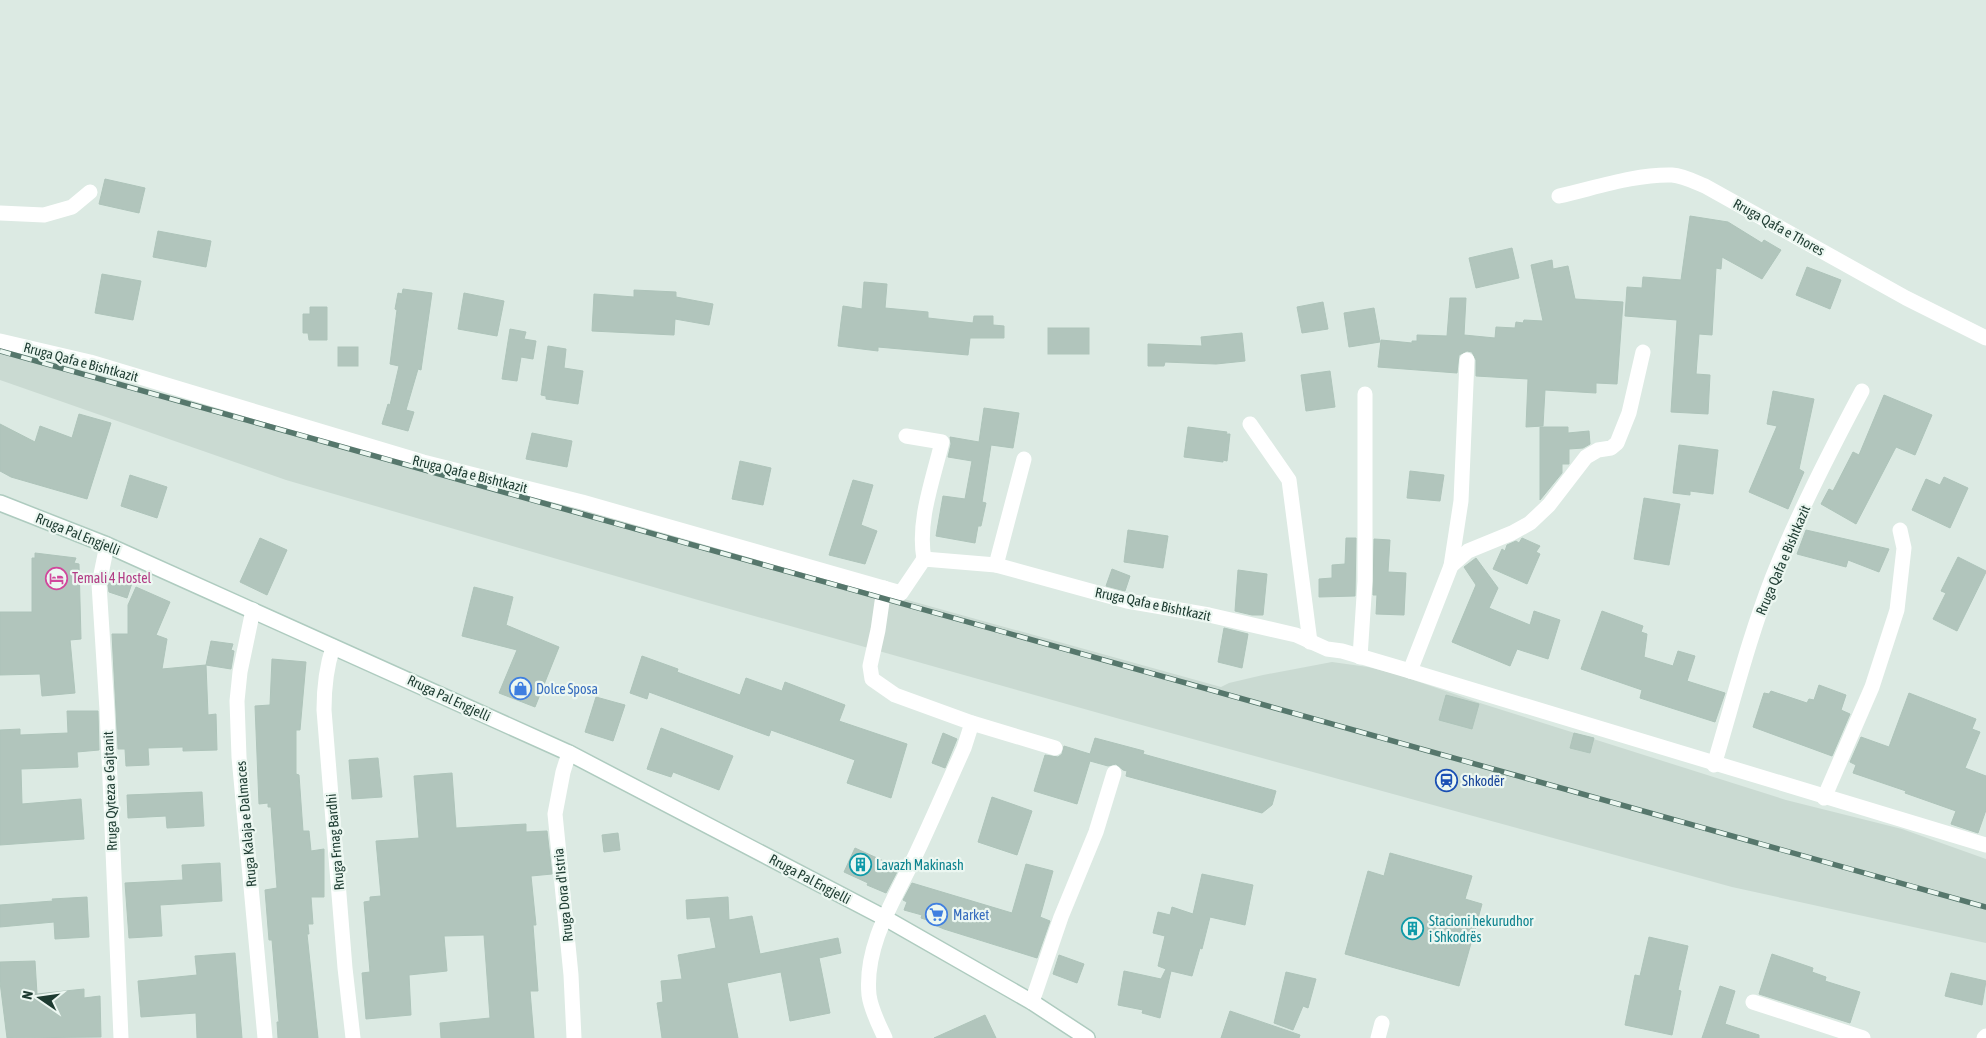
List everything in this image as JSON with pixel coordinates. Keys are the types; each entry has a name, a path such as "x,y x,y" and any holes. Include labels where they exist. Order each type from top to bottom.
{"street":[{"name":"Rruga Qafa e Thores","path":"1559,196 1646,176 1673,175 1685,178 1705,186 1906,298 1986,338"},
{"path":"0,213 44,215 72,206 90,192"},
{"name":"Rruga Qafa e Bishtkazit","path":"0,341 90,362 428,464 582,502 901,593 924,560 996,565 1127,601 1259,626 1296,635 1327,649 1342,651 1410,671 1714,765 1986,845"},
{"path":"1451,566 1468,552 1530,523 1548,505 1586,457 1598,450 1611,448 1618,443 1629,413 1643,352"},
{"path":"1410,671 1451,566 1461,501 1467,360"},
{"name":"Rruga Qafa e Bishtkazit","path":"1714,765 1757,622 1773,576 1828,457 1862,391"},
{"path":"1360,657 1365,581 1365,394"},
{"path":"1250,424 1289,480 1310,642"},
{"path":"906,436 942,442 923,523 922,545 924,560"},
{"path":"996,565 1024,460"},
{"name":"Rruga Pal Engjelli","path":"0,503 107,545 569,753 885,918 1032,1002 1087,1038"},
{"path":"1824,798 1872,687 1897,610 1904,548 1900,530"},
{"name":"Rruga Qyteza e Gajtanit","path":"107,545 99,584 108,710 121,1038"},
{"path":"884,588 878,630 870,666 872,679 895,695 972,723 1055,748"},
{"name":"Rruga Kalaja e Dalmaces","path":"253,610 240,672 238,718 266,1038"},
{"name":"Rruga Frnag Bardhi","path":"333,646 326,666 324,710 345,968 353,1038"},
{"path":"886,1038 874,1013 869,989 872,954 885,918 964,748 972,723"},
{"name":"Rruga Dora d'Istria","path":"569,753 555,814 571,975 574,1038"},
{"path":"1032,1002 1062,916 1096,832 1114,773"},
{"path":"1754,1002 1864,1038"}],"shaded area":[{"path":"0,348 1221,687 1229,683 1263,675 1332,662 1368,667 1396,674 1483,704 1786,800 1902,829 1986,859 1986,943 1732,887 1127,721 705,602 286,480 0,380"}],"building":[{"path":"105,179 145,188 139,213 99,204"},
{"path":"1690,216 1728,222 1762,243 1764,240 1781,250 1762,279 1722,257 1721,269 1716,268 1712,335 1699,334 1696,374 1710,375 1708,414 1671,412 1677,320 1625,316 1627,287 1642,288 1643,277 1681,280"},
{"path":"158,231 211,241 206,267 153,257"},
{"path":"1512,248 1519,278 1476,288 1469,258"},
{"path":"1552,260 1553,269 1568,266 1575,299 1623,302 1617,384 1596,383 1596,393 1545,390 1543,426 1526,427 1528,379 1476,376 1476,360 1472,352 1467,351 1459,355 1457,373 1378,367 1381,340 1412,343 1412,341 1417,341 1417,335 1447,336 1450,298 1466,298 1464,335 1495,338 1496,327 1515,328 1516,322 1523,323 1524,320 1543,321 1531,265"},
{"path":"1807,267 1841,280 1830,309 1796,295"},
{"path":"102,274 141,281 133,320 95,313"},
{"path":"864,282 887,284 885,308 928,312 928,318 973,323 974,316 993,316 993,325 1004,326 1004,338 970,338 968,355 878,347 878,351 838,346 843,306 862,309"},
{"path":"403,289 432,293 421,370 418,369 406,410 414,412 408,431 382,424 388,404 390,405 399,366 390,364 397,310 395,309 398,293 402,294"},
{"path":"634,290 676,292 676,297 713,304 709,325 675,319 674,335 592,331 594,294 634,297"},
{"path":"464,293 504,301 497,336 458,329"},
{"path":"1323,302 1328,329 1302,333 1297,307"},
{"path":"310,307 327,307 327,340 309,340 308,333 303,333 303,314 310,314"},
{"path":"1374,308 1380,342 1349,347 1344,313"},
{"path":"1048,328 1089,328 1089,354 1048,354"},
{"path":"510,329 526,332 524,339 536,341 533,359 521,357 517,381 502,379"},
{"path":"1242,333 1245,361 1216,364 1165,362 1164,366 1148,366 1148,344 1202,346 1201,337"},
{"path":"548,346 566,349 564,368 583,371 578,404 546,399 546,396 541,395"},
{"path":"338,347 358,347 358,366 338,366"},
{"path":"1330,371 1335,407 1306,411 1301,375"},
{"path":"1773,391 1814,399 1799,469 1804,472 1788,509 1749,492 1777,426 1767,424"},
{"path":"1884,395 1932,415 1915,455 1896,447 1856,524 1821,504 1829,489 1833,491 1853,452 1859,455"},
{"path":"984,408 1019,413 1013,448 991,445 982,502 986,503 981,526 978,526 975,543 936,536 943,496 965,499 972,461 948,457 951,444 950,437 979,442"},
{"path":"79,414 111,423 87,499 11,477 0,471 0,424 35,442 40,426 72,438"},
{"path":"1188,427 1230,434 1227,461 1184,457"},
{"path":"1540,427 1568,427 1568,433 1589,431 1590,444 1583,448 1569,449 1569,464 1562,464 1562,473 1540,500"},
{"path":"532,433 572,441 567,467 526,459"},
{"path":"1679,445 1718,450 1713,494 1690,491 1690,495 1673,493"},
{"path":"740,461 771,468 763,505 732,499"},
{"path":"1410,471 1444,475 1440,501 1407,498"},
{"path":"130,475 167,487 157,518 121,506"},
{"path":"1944,477 1968,488 1950,528 1912,510 1926,479 1940,485"},
{"path":"853,480 873,485 861,525 877,531 865,564 829,555"},
{"path":"1644,498 1680,504 1669,565 1634,559"},
{"path":"1128,530 1168,536 1163,568 1124,562"},
{"path":"1806,530 1889,549 1879,572 1848,560 1846,567 1797,554"},
{"path":"260,538 287,550 267,595 240,582"},
{"path":"1346,538 1356,538 1355,596 1319,597 1319,579 1332,578 1332,565 1345,564"},
{"path":"1522,538 1540,546 1536,552 1540,554 1527,584 1493,569 1502,549 1505,551 1507,545 1516,541 1519,543"},
{"path":"1374,539 1390,540 1388,572 1406,573 1404,615 1376,614 1377,595 1373,595"},
{"path":"35,553 76,558 74,563 79,564 81,639 70,640 75,693 42,696 40,674 0,675 0,612 32,612 32,558 35,558"},
{"path":"1958,557 1986,572 1957,631 1933,619 1946,593 1941,591"},
{"path":"1476,558 1498,588 1489,608 1530,625 1534,611 1560,620 1548,659 1517,649 1510,666 1452,642 1476,585 1464,567"},
{"path":"1112,569 1130,576 1125,591 1106,586"},
{"path":"1238,570 1267,574 1263,615 1252,615 1235,611"},
{"path":"111,575 132,583 127,598 109,592 108,585"},
{"path":"136,587 170,602 156,635 167,639 162,669 206,665 208,715 216,714 217,750 183,751 183,747 148,748 149,765 126,766 125,749 118,749 112,634 128,634 128,605"},
{"path":"474,587 513,597 506,625 559,647 535,707 499,693 517,650 462,636"},
{"path":"1602,611 1643,626 1641,632 1647,634 1644,657 1673,666 1678,651 1695,656 1687,681 1725,693 1715,722 1640,698 1642,690 1581,669"},
{"path":"1224,628 1248,634 1242,668 1218,662"},
{"path":"211,641 233,644 231,650 234,651 231,669 206,665"},
{"path":"642,656 678,669 677,672 740,695 746,678 782,691 785,682 845,705 839,721 907,744 891,798 847,783 855,760 771,730 769,736 649,692 647,699 630,693"},
{"path":"272,659 306,662 300,730 296,730 296,774 299,775 303,831 309,831 311,851 324,849 324,897 311,897 313,924 308,924 309,934 307,934 318,1038 278,1038 277,1022 279,1022 272,940 269,940 265,890 277,888 271,807 268,807 268,803 259,804 255,706 270,705"},
{"path":"1819,685 1846,695 1841,710 1850,714 1832,756 1753,727 1764,693 1769,694 1771,691 1807,703 1809,699 1814,700"},
{"path":"1909,693 1976,719 1972,729 1980,732 1965,768 1986,776 1986,810 1978,833 1951,824 1956,811 1853,773 1856,765 1850,762 1861,737 1889,747"},
{"path":"1446,695 1479,704 1472,729 1439,720"},
{"path":"596,697 625,705 613,741 585,732"},
{"path":"67,711 98,711 99,750 77,752 78,767 21,769 22,804 81,799 84,839 0,845 0,730 20,729 20,735 68,733"},
{"path":"661,728 733,756 719,790 673,772 671,777 647,769"},
{"path":"943,733 957,739 945,768 932,763"},
{"path":"1574,733 1594,738 1590,753 1570,748"},
{"path":"1095,738 1144,751 1143,754 1276,791 1272,805 1262,813 1126,776 1127,771 1116,764 1108,766 1090,761 1077,804 1034,791 1045,755 1058,757 1062,754 1064,746 1090,754"},
{"path":"378,758 382,797 352,799 349,760"},
{"path":"452,773 456,828 526,824 526,832 547,831 552,874 531,876 536,925 533,925 538,991 530,991 534,1038 441,1038 440,1023 490,1018 484,935 444,936 447,971 409,975 411,1015 366,1019 362,973 370,972 364,902 370,901 370,897 381,896 376,841 419,838 414,776"},
{"path":"202,792 204,826 167,828 166,816 128,818 127,795"},
{"path":"992,797 1032,811 1017,855 978,842"},
{"path":"618,833 620,850 604,852 602,835"},
{"path":"855,848 899,868 886,893 844,872"},
{"name":"Stacioni hekurudhor i Shkodrës","path":"1390,853 1472,876 1465,899 1482,904 1459,986 1345,954 1368,871 1384,876"},
{"path":"220,863 222,901 160,905 162,936 129,938 125,883 183,880 182,865"},
{"path":"1026,864 1053,871 1040,917 1050,921 1037,958 944,929 932,924 933,922 921,918 922,915 904,910 907,902 903,900 912,883 1012,913"},
{"path":"1202,874 1253,885 1245,925 1210,917 1202,949 1200,948 1192,976 1171,971 1160,1018 1142,1013 1143,1010 1118,1005 1124,971 1161,979 1166,969 1158,966 1165,936 1153,933 1158,912 1170,915 1172,907 1193,914"},
{"path":"87,897 89,937 55,939 54,922 0,927 0,905"},
{"path":"728,897 729,920 752,916 760,954 838,938 841,953 819,958 830,1013 790,1021 781,972 727,983 738,1038 662,1038 657,1003 663,1002 661,981 682,979 678,955 716,948 710,917 687,919 686,900"},
{"path":"1649,937 1688,946 1678,990 1681,991 1672,1035 1625,1025 1635,975 1640,976"},
{"path":"235,953 242,1038 197,1038 196,1013 141,1017 138,981 197,975 195,956"},
{"path":"1772,954 1813,968 1812,972 1826,977 1825,981 1860,992 1850,1023 1759,994"},
{"path":"1059,955 1084,964 1077,983 1053,974"},
{"path":"35,961 37,994 84,989 84,998 100,996 101,1037 7,1038 0,982 0,962"},
{"path":"1286,972 1316,979 1308,1008 1303,1006 1293,1030 1274,1023"},
{"path":"1951,973 1986,981 1982,1005 1945,996"},
{"path":"1720,986 1735,991 1725,1024 1759,1035 1759,1038 1702,1038"},
{"path":"1230,1011 1300,1035 1299,1038 1221,1038"},
{"path":"985,1015 996,1038 934,1038"}],"railway":[{"path":"0,351 1986,907"}],"place":[{"name":"Temali 4 Hostel","path":"56,578"},
{"name":"Dolce Sposa","path":"520,689"},
{"name":"Shkodër","path":"1446,781"},
{"name":"Lavazh Makinash","path":"860,865"},
{"name":"Market","path":"937,915"},
{"name":"Stacioni hekurudhor i Shkodrës","path":"1413,929"}]}
